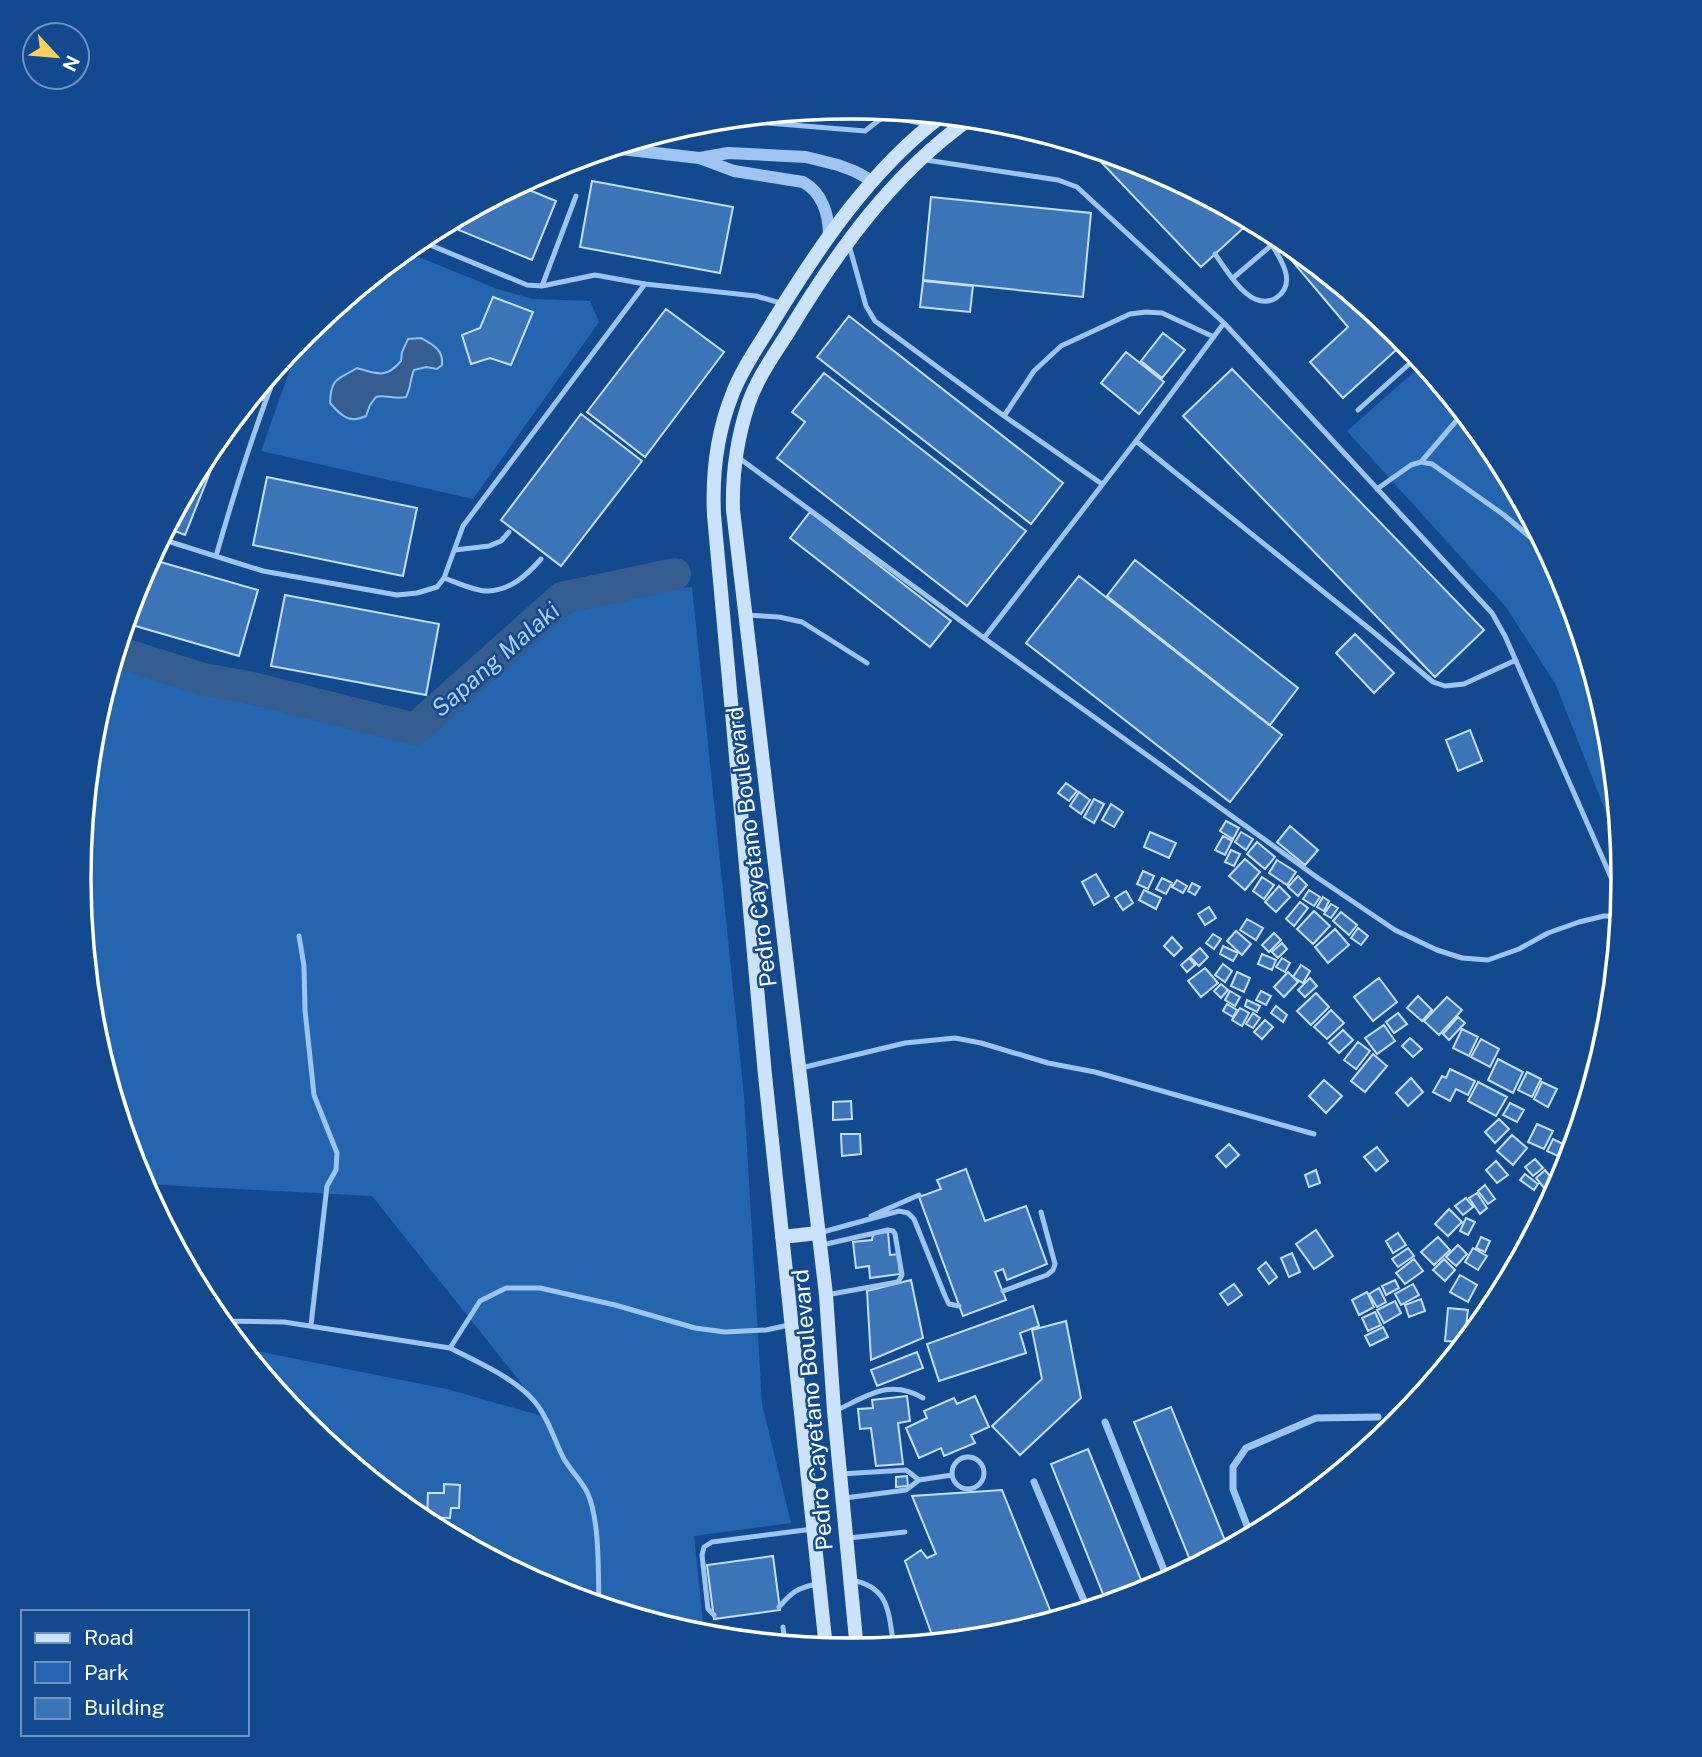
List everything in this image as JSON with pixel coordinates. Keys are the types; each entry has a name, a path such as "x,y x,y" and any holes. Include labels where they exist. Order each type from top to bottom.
{"main road":[{"name":"Pedro Cayetano Boulevard","path":"825,1637 761,1034 713,492 719,442 739,379 784,304 829,237 893,158 933,123"},
{"name":"Pedro Cayetano Boulevard","path":"857,1638 834,1411 826,1295 733,510 733,489 736,456 748,406 761,376 812,293 848,241 886,194 919,159 960,127"},
{"path":"782,1237 818,1239"}],"street":[{"path":"633,151 699,159 734,171 794,180 811,186 823,203 829,237"},
{"path":"699,159 728,153 806,157 838,165 873,181"},
{"path":"1247,1526 1233,1489 1233,1467 1246,1448 1316,1418 1378,1417"},
{"path":"1105,1422 1164,1571"},
{"path":"1034,1482 1084,1601"}],"lane":[{"path":"770,123 865,131 880,119"},
{"path":"917,122 929,126"},
{"path":"919,159 1058,180 1077,187 1224,323 1492,613 1516,660 1611,877"},
{"path":"542,286 576,196"},
{"path":"848,241 866,306 875,321 1102,485"},
{"path":"431,246 527,285 542,286 596,275 645,284 756,296 784,304"},
{"path":"1233,278 1271,246"},
{"path":"1215,254 1244,292 1256,300 1269,302 1279,296 1287,286 1287,275 1273,247"},
{"path":"169,542 263,570 397,595 438,587 444,578 463,526 645,284"},
{"path":"1004,416 1034,371 1061,346 1130,314 1162,313 1214,337"},
{"path":"984,638 1136,442 1224,323"},
{"path":"1358,410 1409,364"},
{"path":"216,556 242,469 270,389"},
{"path":"1421,462 1457,420"},
{"path":"1136,442 1433,682 1445,686 1464,684 1516,660"},
{"path":"736,456 984,638 1318,878 1395,930 1437,950 1462,958 1488,960 1548,933 1579,922 1609,916"},
{"path":"1377,489 1411,464 1432,464 1504,515 1531,537"},
{"path":"454,550 489,546 501,541 509,532"},
{"path":"444,578 487,592 513,584 529,573 541,559"},
{"path":"746,615 779,617 802,622 867,663"},
{"path":"299,936 304,966 305,1010 314,1095 337,1153 336,1170 327,1186 311,1325"},
{"path":"800,1068 905,1043 954,1038 1095,1072 1314,1133"},
{"path":"818,1239 919,1195"},
{"path":"853,1223 900,1211 908,1213 914,1219 949,1304 960,1307"},
{"path":"1003,1291 1047,1275 1053,1270 1055,1264 1041,1212"},
{"path":"818,1239 892,1231 895,1234 902,1275 898,1282 826,1295"},
{"path":"450,1348 480,1301 506,1288 540,1288 615,1305 695,1328 725,1332 765,1330 791,1325"},
{"path":"234,1321 311,1325 450,1348 506,1377 535,1401 565,1460 587,1494 593,1513 599,1595"},
{"path":"834,1411 879,1391 896,1388 911,1391 923,1398"},
{"path":"964,1458 975,1459 983,1471 978,1485 969,1489 956,1484 952,1475 955,1464 964,1458"},
{"path":"840,1474 906,1470 919,1480"},
{"path":"843,1498 906,1490 919,1480 952,1475"},
{"path":"714,1615 708,1609 702,1555 704,1547 712,1542 813,1529"},
{"path":"847,1538 905,1532"},
{"path":"851,1580 863,1582 876,1589 885,1601 892,1637"},
{"path":"779,1607 794,1590 820,1583"},
{"path":"783,1627 784,1635"}],"green space":[{"path":"416,256 497,289 533,299 590,301 599,322 473,499 261,451 292,364 350,307"},
{"path":"1416,370 1483,456 1533,542 1571,634 1596,730 1608,817 1556,685 1506,607 1347,431"},
{"path":"692,587 744,1096 762,1404 791,1523 694,1536 703,1622 698,1623 654,1613 560,1581 471,1537 388,1481 350,1450 280,1380 256,1351 447,1389 549,1418 372,1196 156,1185 131,1123 117,1075 98,978 93,928 91,878 98,779 106,730 121,667 167,684 420,739 580,604 625,592"}],"shaded area":[{"path":"421,338 439,351 442,365 437,369 426,367 414,370 406,397 376,397 366,416 355,419 342,415 330,403 332,388 340,377 357,368 381,374 391,371 401,361 408,339"}],"building":[{"path":"1102,163 1142,176 1243,228 1201,267"},
{"path":"592,181 733,207 720,273 580,247"},
{"path":"530,190 556,201 532,260 457,229"},
{"path":"931,197 1091,213 1083,297 923,280"},
{"path":"1291,260 1352,307 1396,350 1343,398 1310,362 1348,327"},
{"path":"923,281 973,286 970,312 920,307"},
{"path":"493,297 533,312 511,365 490,358 471,364 462,335 480,328"},
{"path":"666,309 724,352 645,457 587,412"},
{"path":"849,316 1063,483 1031,524 817,357"},
{"path":"1163,333 1185,350 1162,378 1141,361"},
{"path":"1126,352 1164,382 1139,414 1101,383"},
{"path":"1232,369 1484,630 1435,677 1183,416"},
{"path":"824,373 1026,531 967,606 777,458 805,422 792,412"},
{"path":"581,414 642,461 561,566 501,520"},
{"path":"212,467 185,535 175,531"},
{"path":"267,477 417,508 403,576 253,545"},
{"path":"810,512 951,621 930,647 790,538"},
{"path":"1135,560 1298,688 1270,725 1107,596"},
{"path":"160,562 258,590 239,656 134,626"},
{"path":"1079,576 1282,735 1230,802 1026,643"},
{"path":"285,595 439,624 426,695 271,666"},
{"path":"1355,634 1394,673 1374,693 1336,653"},
{"path":"1470,730 1482,761 1458,771 1446,740"},
{"path":"1066,783 1077,791 1069,801 1058,793"},
{"path":"1079,792 1090,800 1081,814 1070,806"},
{"path":"1094,799 1104,804 1094,823 1084,817"},
{"path":"1111,804 1123,812 1114,827 1102,820"},
{"path":"1226,821 1239,828 1233,839 1220,831"},
{"path":"1290,826 1318,850 1305,865 1277,842"},
{"path":"1150,832 1176,843 1169,858 1144,847"},
{"path":"1241,832 1253,839 1246,850 1235,842"},
{"path":"1223,836 1232,841 1225,855 1215,850"},
{"path":"1257,842 1275,857 1265,869 1247,854"},
{"path":"1231,850 1240,854 1234,866 1225,862"},
{"path":"1245,859 1260,872 1245,890 1229,876"},
{"path":"1277,860 1296,872 1287,885 1269,873"},
{"path":"1143,871 1154,876 1148,889 1137,884"},
{"path":"1096,874 1109,896 1094,905 1082,882"},
{"path":"1298,876 1307,885 1298,896 1288,887"},
{"path":"1262,877 1274,885 1264,899 1253,891"},
{"path":"1162,878 1172,883 1166,894 1156,889"},
{"path":"1177,880 1187,886 1183,893 1172,887"},
{"path":"1192,883 1200,887 1195,895 1188,891"},
{"path":"1279,886 1290,897 1276,912 1265,902"},
{"path":"1144,890 1161,898 1156,909 1139,900"},
{"path":"1309,890 1320,897 1314,906 1303,899"},
{"path":"1126,891 1133,903 1123,910 1115,898"},
{"path":"1323,897 1329,901 1324,911 1317,907"},
{"path":"1300,902 1308,908 1294,926 1286,919"},
{"path":"1331,904 1338,908 1331,918 1324,914"},
{"path":"1209,907 1216,918 1205,925 1198,914"},
{"path":"1314,911 1330,926 1313,944 1297,929"},
{"path":"1341,912 1357,925 1349,935 1333,921"},
{"path":"1247,919 1263,928 1256,940 1240,930"},
{"path":"1358,928 1368,936 1361,945 1351,938"},
{"path":"1335,929 1349,945 1328,963 1315,947"},
{"path":"1236,931 1251,944 1242,955 1227,941"},
{"path":"1274,933 1281,940 1269,952 1262,945"},
{"path":"1213,934 1221,939 1214,949 1206,943"},
{"path":"1172,937 1182,948 1174,956 1164,946"},
{"path":"1282,943 1287,949 1278,958 1272,952"},
{"path":"1223,946 1238,953 1233,961 1220,954"},
{"path":"1200,948 1208,957 1199,966 1190,957"},
{"path":"1262,954 1276,960 1272,970 1258,964"},
{"path":"1189,958 1195,965 1187,972 1181,965"},
{"path":"1282,958 1290,963 1285,972 1276,967"},
{"path":"1223,964 1232,971 1225,982 1215,975"},
{"path":"1301,965 1310,971 1303,983 1293,977"},
{"path":"1205,968 1218,983 1201,997 1188,981"},
{"path":"1237,972 1250,978 1244,992 1231,986"},
{"path":"1288,972 1298,982 1284,997 1274,987"},
{"path":"1310,978 1317,986 1305,997 1298,990"},
{"path":"1379,978 1397,1002 1373,1021 1354,997"},
{"path":"1221,984 1228,990 1221,998 1214,991"},
{"path":"1230,991 1240,997 1235,1006 1225,1000"},
{"path":"1261,991 1271,996 1266,1005 1256,1000"},
{"path":"1316,993 1329,1007 1311,1025 1297,1011"},
{"path":"1418,996 1432,1010 1422,1021 1407,1008"},
{"path":"1447,997 1462,1010 1439,1035 1424,1021"},
{"path":"1247,1000 1260,1006 1257,1012 1245,1006"},
{"path":"1227,1004 1237,1010 1233,1017 1223,1011"},
{"path":"1276,1006 1287,1015 1283,1022 1271,1013"},
{"path":"1240,1008 1249,1013 1242,1026 1232,1020"},
{"path":"1331,1010 1344,1023 1327,1039 1314,1027"},
{"path":"1253,1013 1260,1018 1253,1028 1246,1024"},
{"path":"1398,1013 1407,1024 1394,1033 1386,1022"},
{"path":"1458,1017 1465,1023 1449,1040 1443,1034"},
{"path":"1265,1020 1273,1027 1262,1039 1254,1032"},
{"path":"1384,1025 1395,1041 1377,1054 1365,1038"},
{"path":"1462,1029 1478,1037 1469,1056 1453,1048"},
{"path":"1343,1030 1353,1040 1339,1053 1329,1043"},
{"path":"1410,1038 1422,1049 1413,1057 1402,1046"},
{"path":"1481,1039 1499,1049 1490,1067 1471,1057"},
{"path":"1358,1042 1370,1051 1356,1069 1344,1060"},
{"path":"1373,1054 1387,1066 1365,1092 1351,1081"},
{"path":"1498,1059 1523,1072 1513,1093 1488,1080"},
{"path":"1450,1069 1475,1081 1468,1095 1456,1089 1450,1101 1433,1092 1442,1076 1446,1078"},
{"path":"1527,1072 1541,1079 1532,1097 1518,1090"},
{"path":"1411,1078 1423,1092 1408,1106 1396,1093"},
{"path":"1324,1080 1342,1096 1326,1113 1309,1096"},
{"path":"1478,1082 1507,1097 1496,1116 1468,1101"},
{"path":"1542,1082 1557,1089 1548,1107 1534,1099"},
{"path":"851,1101 852,1119 833,1120 833,1102"},
{"path":"1510,1103 1524,1110 1517,1122 1503,1115"},
{"path":"1499,1119 1509,1129 1495,1143 1485,1132"},
{"path":"1537,1124 1553,1131 1544,1149 1528,1142"},
{"path":"841,1134 860,1134 861,1154 842,1156"},
{"path":"1512,1135 1527,1148 1513,1165 1497,1151"},
{"path":"1553,1139 1563,1144 1558,1156 1547,1151"},
{"path":"1229,1144 1239,1155 1226,1167 1216,1156"},
{"path":"1377,1147 1388,1161 1376,1171 1364,1157"},
{"path":"1535,1159 1543,1168 1533,1176 1525,1167"},
{"path":"1496,1161 1508,1175 1497,1183 1486,1170"},
{"path":"966,1169 985,1221 1026,1206 1047,1264 1007,1280 1003,1269 995,1272 1006,1300 963,1316 919,1197 941,1189 937,1180"},
{"path":"1316,1170 1320,1183 1309,1187 1305,1175"},
{"path":"1545,1170 1550,1176 1545,1188 1536,1178"},
{"path":"1525,1174 1538,1184 1534,1190 1520,1180"},
{"path":"1485,1185 1495,1199 1488,1204 1478,1191"},
{"path":"1477,1193 1487,1208 1480,1214 1469,1198"},
{"path":"1466,1198 1473,1207 1463,1215 1455,1206"},
{"path":"1449,1209 1462,1222 1448,1236 1435,1224"},
{"path":"1466,1218 1475,1222 1468,1235 1460,1231"},
{"path":"1316,1230 1333,1256 1314,1269 1296,1244"},
{"path":"888,1232 890,1255 898,1254 900,1274 870,1278 869,1266 856,1268 853,1242 872,1240 873,1233"},
{"path":"1398,1233 1406,1245 1393,1253 1386,1241"},
{"path":"1438,1237 1450,1250 1434,1265 1421,1252"},
{"path":"1481,1237 1490,1241 1485,1252 1476,1248"},
{"path":"1458,1245 1467,1254 1456,1266 1446,1257"},
{"path":"1408,1248 1414,1256 1398,1267 1392,1259"},
{"path":"1473,1248 1487,1256 1478,1270 1465,1262"},
{"path":"1292,1253 1300,1272 1289,1277 1281,1258"},
{"path":"1414,1259 1423,1271 1405,1284 1396,1273"},
{"path":"1444,1259 1455,1270 1445,1281 1433,1270"},
{"path":"1266,1262 1277,1277 1269,1284 1258,1269"},
{"path":"1460,1275 1477,1285 1468,1302 1450,1292"},
{"path":"911,1280 923,1338 871,1360 867,1291"},
{"path":"1395,1280 1399,1288 1386,1295 1382,1286"},
{"path":"1234,1284 1242,1295 1228,1305 1220,1294"},
{"path":"1413,1284 1419,1295 1401,1305 1395,1294"},
{"path":"1379,1288 1386,1302 1377,1307 1369,1294"},
{"path":"1367,1292 1374,1307 1359,1315 1352,1300"},
{"path":"1421,1299 1425,1311 1409,1317 1405,1305"},
{"path":"1395,1301 1401,1313 1384,1323 1377,1310"},
{"path":"1033,1306 1039,1326 1020,1333 1026,1353 939,1381 927,1344"},
{"path":"1448,1308 1468,1310 1466,1324 1454,1341 1445,1341"},
{"path":"1375,1312 1381,1325 1368,1331 1362,1318"},
{"path":"1066,1321 1081,1398 1020,1455 992,1426 1042,1379 1032,1330"},
{"path":"1383,1327 1388,1337 1370,1346 1365,1336"},
{"path":"917,1352 923,1368 877,1386 871,1370"},
{"path":"907,1396 910,1421 898,1423 903,1464 876,1466 871,1428 860,1429 858,1409 873,1408 872,1400"},
{"path":"975,1396 989,1427 971,1435 975,1443 944,1456 941,1448 919,1458 906,1428 927,1418 924,1411 954,1398 957,1404"},
{"path":"1171,1407 1225,1540 1189,1559 1134,1422"},
{"path":"1088,1449 1142,1581 1103,1595 1051,1464"},
{"path":"907,1476 908,1486 896,1487 896,1477"},
{"path":"444,1484 460,1485 459,1508 451,1508 450,1518 441,1518 427,1509 428,1493 444,1493"},
{"path":"1002,1490 1051,1612 999,1624 932,1634 905,1561 921,1550 927,1558 936,1554 912,1496"},
{"path":"773,1556 780,1610 714,1619 707,1565"}],"waterway":[{"name":"Sapang Malaki","path":"125,655 203,679 248,687 415,729 562,598 675,574"}]}
